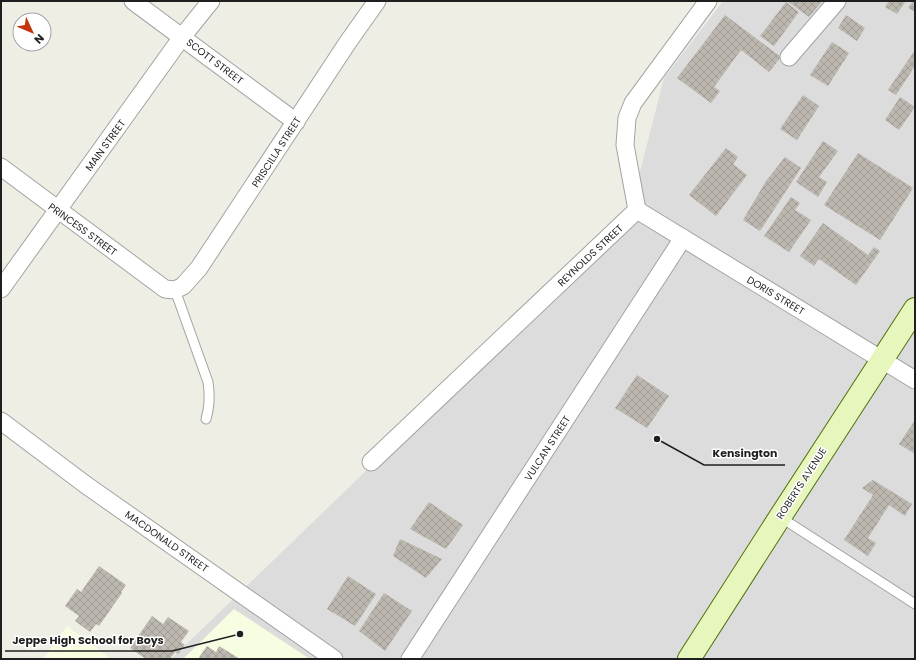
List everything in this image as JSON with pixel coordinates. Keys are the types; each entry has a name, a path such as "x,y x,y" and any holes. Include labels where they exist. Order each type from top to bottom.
{"main road":[{"name":"ROBERTS AVENUE","path":"689,659 915,309"}],"street":[{"name":"SCOTT STREET","path":"134,1 296,122"},
{"name":"MAIN STREET","path":"1,289 182,37 210,1"},
{"name":"PRISCILLA STREET","path":"170,290 183,286 199,268 377,1"},
{"path":"637,210 625,145 627,118 633,103 708,1"},
{"path":"789,57 837,1"},
{"name":"PRINCESS STREET","path":"1,168 170,290"},
{"name":"DORIS STREET","path":"637,210 915,380"},
{"name":"REYNOLDS STREET","path":"371,462 637,210"},
{"name":"VULCAN STREET","path":"410,659 683,238"},
{"name":"MACDONALD STREET","path":"1,422 86,484 334,659"}],"lane":[{"path":"170,290 208,382 210,406 206,419"},
{"path":"780,517 915,604"}],"shaded area":[{"path":"723,1 915,1 915,659 171,659 628,218 664,78"},
{"path":"234,609 310,659 183,659"},
{"path":"67,626 106,655 111,659 43,659"}],"building":[{"path":"787,1 822,1 809,17"},
{"path":"886,1 906,1 897,14 885,7 888,2"},
{"path":"913,1 915,1 915,12 908,8"},
{"path":"786,2 799,12 774,46 760,36"},
{"path":"725,15 781,57 769,72 741,50 714,87 720,91 711,103 677,78"},
{"path":"846,15 865,28 857,41 838,28"},
{"path":"832,42 849,53 828,86 810,75"},
{"path":"915,50 915,66 896,95 888,90"},
{"path":"803,95 819,106 797,140 780,129"},
{"path":"900,97 915,107 899,130 885,120"},
{"path":"823,141 838,151 819,177 827,182 818,197 796,182"},
{"path":"726,148 738,157 733,164 747,175 716,216 689,195"},
{"path":"858,153 913,188 880,240 824,205"},
{"path":"785,157 801,168 760,231 743,220 766,181"},
{"path":"791,197 800,203 795,210 811,220 789,252 764,236"},
{"path":"823,223 868,255 874,247 880,251 856,285 819,259 814,266 800,256"},
{"path":"637,375 669,396 647,428 615,408"},
{"path":"915,420 915,454 899,444"},
{"path":"873,480 912,504 905,516 889,505 868,538 876,543 868,556 844,540 873,495 862,488"},
{"path":"429,502 463,525 446,549 410,529"},
{"path":"400,539 442,559 426,578 393,556"},
{"path":"99,566 126,585 99,626 96,624 90,632 75,621 79,616 65,606 77,589 81,592"},
{"path":"348,576 376,594 355,626 327,609"},
{"path":"384,593 412,611 385,651 359,631"},
{"path":"152,616 163,624 168,617 189,631 181,642 185,645 178,654 175,652 170,659 146,659 130,648"},
{"path":"207,646 216,652 219,646 240,659 198,659"}],"place":[{"name":"Kensington","path":"657,439"},
{"name":"Jeppe High School for Boys","path":"240,634"}]}
